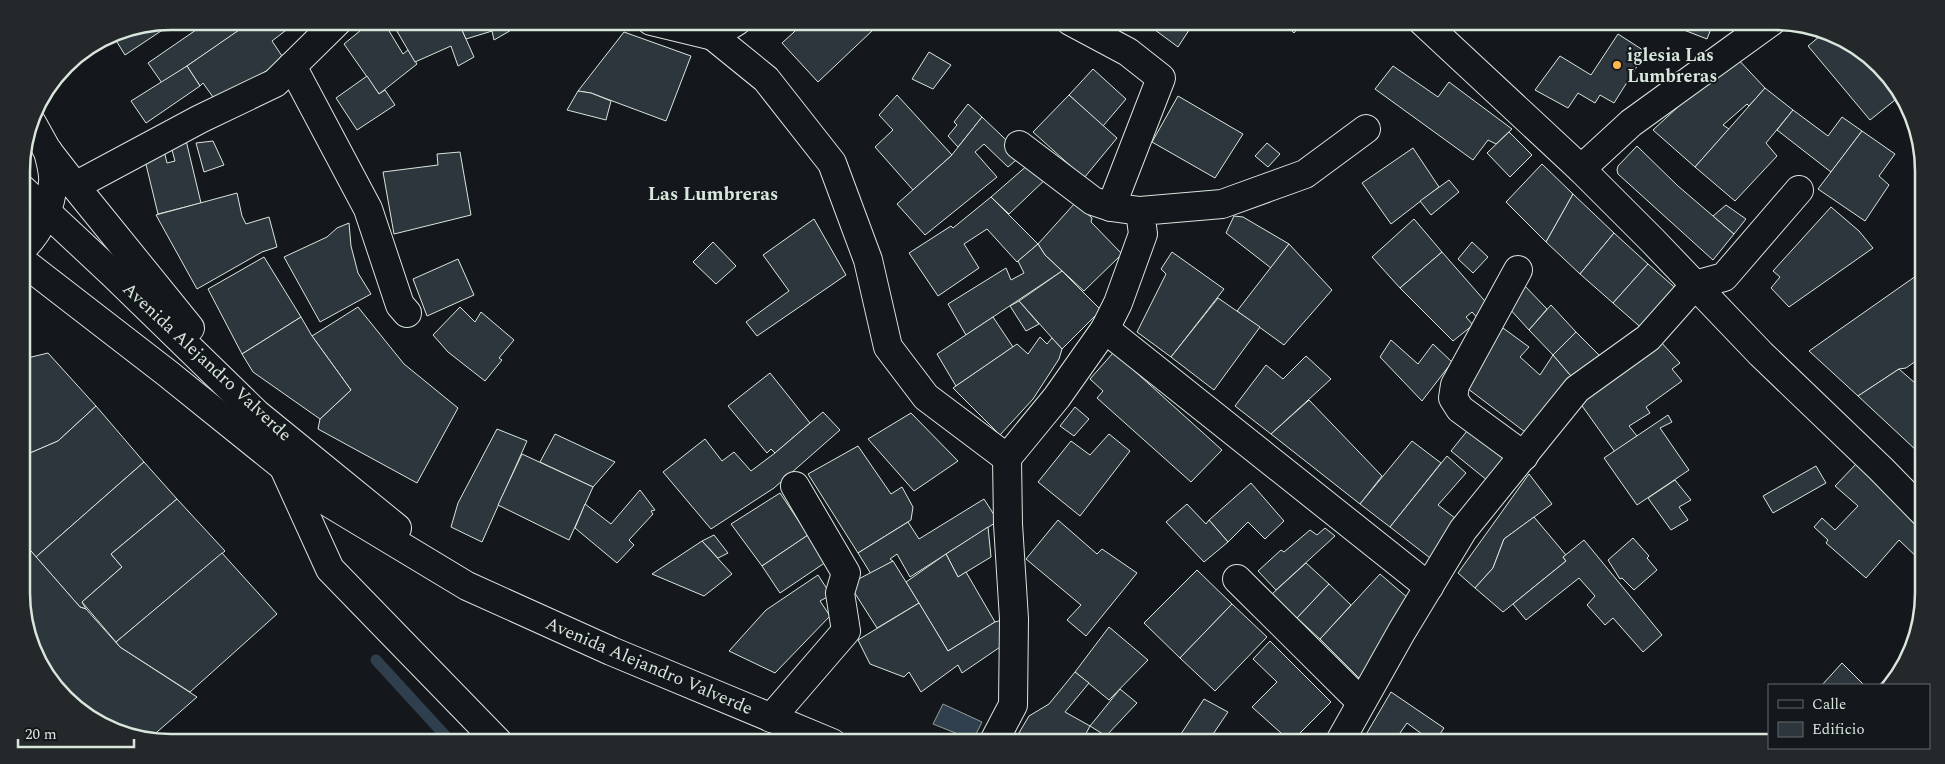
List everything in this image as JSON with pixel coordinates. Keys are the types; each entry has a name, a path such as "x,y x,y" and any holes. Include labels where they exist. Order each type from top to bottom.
{"street":[{"path":"75,186 192,124 275,83 329,30"},
{"path":"688,30 713,36 766,79 832,163 868,260 888,347 926,397 1007,458"},
{"path":"713,36 723,30"},
{"path":"1087,30 1128,52 1161,78 1111,207"},
{"path":"1432,30 1581,170 1766,359 1881,468 1915,504"},
{"path":"1581,170 1631,122 1759,30"},
{"path":"292,66 368,209 400,305 407,313"},
{"path":"1019,146 1093,201 1111,207 1140,211 1222,204 1305,174 1366,129"},
{"path":"36,130 48,150 75,186 257,414"},
{"path":"30,241 35,236 48,212 53,181 48,150"},
{"path":"1343,734 1463,530 1577,389 1648,338 1695,285 1724,277 1799,190"},
{"name":"Avenida Alejandro Valverde","path":"30,196 257,414 468,586"},
{"path":"998,734 1013,705 1014,619 1008,524 1007,458 1057,397 1105,329 1118,303 1143,234 1140,211"},
{"name":"Avenida Alejandro Valverde","path":"30,267 167,373 326,501 468,586 611,651 810,734"},
{"path":"1518,270 1455,385 1453,398 1460,409 1524,456"},
{"path":"1105,329 1429,587"},
{"path":"284,468 330,569 489,734"},
{"path":"771,718 846,631 840,593 846,573 795,486"},
{"path":"1236,579 1361,702"}],"water":[{"path":"943,704 982,722 976,734 958,734 933,724"}],"building":[{"path":"162,30 125,55 116,41 134,35"},
{"path":"196,30 240,30 162,83 148,63"},
{"path":"239,30 286,30 272,41 284,59 218,104 203,83 200,86 187,66"},
{"path":"361,30 388,30 403,54 408,50 417,64 379,94 344,44"},
{"path":"396,30 462,30 474,57 458,66 451,46 415,62"},
{"path":"462,30 511,30 494,40 492,31 466,39"},
{"path":"796,30 873,30 818,82 782,43"},
{"path":"1155,30 1189,30 1178,47"},
{"path":"1684,30 1710,30 1707,39"},
{"path":"624,32 691,56 666,121 591,93 578,91"},
{"name":"iglesia Las Lumbreras","path":"1618,34 1646,52 1614,103 1600,95 1595,103 1578,93 1568,108 1535,90 1560,56 1591,75"},
{"path":"1819,37 1852,54 1874,71 1896,99 1870,120 1808,46"},
{"path":"929,52 951,65 933,89 912,79"},
{"path":"1734,55 1765,88 1749,106 1747,104 1723,125 1729,129 1695,167 1653,130"},
{"path":"187,66 200,86 146,123 131,101"},
{"path":"1393,66 1438,97 1449,82 1512,129 1496,144 1488,140 1473,160 1375,89"},
{"path":"1093,69 1126,99 1103,126 1069,95"},
{"path":"367,76 379,94 385,90 395,105 357,130 336,98"},
{"path":"1765,88 1793,110 1766,143 1777,156 1735,201 1695,167"},
{"path":"578,91 591,93 611,101 606,120 567,110"},
{"path":"897,95 952,155 913,190 875,147 893,130 879,115"},
{"path":"1069,95 1117,138 1084,178 1033,132"},
{"path":"1178,96 1243,134 1215,178 1152,142"},
{"path":"968,104 982,117 958,147 948,136 957,125 954,122"},
{"path":"1793,110 1828,136 1842,117 1862,131 1831,172 1777,130"},
{"path":"982,117 1022,155 1008,167 984,144 975,152 997,177 925,235 897,204 951,156"},
{"path":"1862,131 1895,154 1879,176 1889,185 1865,221 1818,189"},
{"path":"184,132 201,203 158,214 143,152 162,142 167,163 175,161 169,139"},
{"path":"1509,132 1532,155 1510,177 1487,153"},
{"path":"213,141 224,165 204,172 196,143"},
{"path":"1267,143 1280,154 1268,167 1255,156"},
{"path":"1637,146 1678,186 1734,234 1713,260 1618,174 1618,166"},
{"path":"1413,148 1439,187 1391,224 1362,183"},
{"path":"460,152 471,215 394,234 383,172 438,165 437,154"},
{"path":"1029,164 1048,177 1009,214 991,197"},
{"path":"1542,164 1573,194 1546,242 1506,202"},
{"path":"1449,180 1459,192 1431,215 1420,201"},
{"path":"237,193 242,216 246,224 269,217 277,247 262,252 197,289 156,215"},
{"path":"1573,194 1614,233 1580,274 1546,242"},
{"path":"991,197 1038,244 1017,262 987,229 964,244 979,268 938,296 909,253 951,226 953,228"},
{"path":"1075,203 1092,218 1091,222 1122,254 1084,291 1045,255 1038,244"},
{"path":"1726,205 1746,219 1734,234 1713,216"},
{"path":"1831,207 1859,231 1873,248 1789,307 1771,288 1780,277 1773,271"},
{"path":"1234,216 1243,217 1289,244 1271,268 1226,233"},
{"path":"814,219 846,275 757,336 746,322 789,291 763,255"},
{"path":"1414,219 1442,252 1400,288 1372,257"},
{"path":"349,223 351,246 358,273 371,294 320,322 284,257 327,237 337,228"},
{"path":"1614,233 1648,264 1613,303 1580,274"},
{"path":"713,242 736,266 716,284 693,262"},
{"path":"1472,242 1488,257 1473,273 1458,259"},
{"path":"1038,244 1045,255 1062,271 966,335 948,304 1006,268 1011,280 1024,273 1018,261"},
{"path":"1289,244 1332,290 1284,345 1237,311"},
{"path":"1172,252 1224,289 1171,357 1137,332 1166,274 1161,269"},
{"path":"1442,252 1491,308 1480,321 1472,312 1466,317 1473,325 1453,341 1400,288"},
{"path":"264,257 301,317 242,354 208,289"},
{"path":"458,259 474,295 427,316 413,279"},
{"path":"1648,264 1680,292 1646,332 1613,303"},
{"path":"1062,271 1101,310 1062,349 1019,301"},
{"path":"1915,277 1915,362 1906,368 1899,369 1858,396 1809,351"},
{"path":"1522,283 1547,309 1529,330 1508,307"},
{"path":"1218,298 1260,327 1214,390 1171,357"},
{"path":"1019,301 1039,324 1026,331 1010,306"},
{"path":"1551,305 1576,332 1553,355 1529,330"},
{"path":"358,307 404,364 458,408 417,483 318,429 320,419 351,390 312,336"},
{"path":"460,307 475,322 481,312 514,340 499,358 502,360 485,381 448,352 433,335"},
{"path":"301,317 312,336 351,390 320,419 253,372 242,354"},
{"path":"993,317 1013,347 956,386 937,354"},
{"path":"1503,328 1529,347 1520,357 1540,375 1553,355 1571,376 1555,394 1529,435 1459,382"},
{"path":"1576,332 1603,359 1571,376 1553,355"},
{"path":"1040,337 1047,344 1052,338 1062,349 1059,359 1033,399 1000,435 953,388 1017,344 1028,354"},
{"path":"1391,340 1418,364 1433,344 1452,362 1422,401 1380,357"},
{"path":"1660,341 1680,363 1672,369 1682,381 1646,407 1650,413 1629,426 1637,436 1615,452 1580,403"},
{"path":"48,353 96,406 58,441 30,453 30,357"},
{"path":"1113,353 1222,450 1191,482 1097,398 1103,391 1090,379"},
{"path":"1306,356 1331,379 1271,434 1235,406 1266,365 1283,379"},
{"path":"1899,369 1915,383 1915,449 1858,396"},
{"path":"770,373 810,423 775,453 771,449 767,453 728,406"},
{"path":"1309,400 1382,476 1360,504 1271,434"},
{"path":"96,406 144,462 36,557 30,550 30,453 58,441"},
{"path":"1075,407 1089,419 1074,436 1060,426"},
{"path":"823,412 840,430 774,488 711,529 663,472 705,439 722,461 734,452 751,471"},
{"path":"911,413 958,461 914,491 868,439"},
{"path":"1668,415 1672,422 1660,428 1689,470 1637,505 1604,458"},
{"path":"497,429 527,441 482,542 451,527 458,503"},
{"path":"1467,431 1509,463 1493,485 1451,451"},
{"path":"555,434 615,462 593,487 540,462"},
{"path":"1109,434 1130,451 1080,516 1038,482 1071,441 1090,455"},
{"path":"1412,441 1441,463 1390,527 1360,504"},
{"path":"858,446 891,494 902,487 913,507 911,520 858,553 808,474"},
{"path":"522,454 593,487 569,540 498,505"},
{"path":"1447,456 1466,473 1438,505 1464,525 1434,561 1390,527"},
{"path":"144,462 177,499 111,554 122,567 82,602 86,609 80,607 36,557"},
{"path":"1858,462 1915,515 1915,555 1899,540 1866,578 1826,543 1828,540 1814,527 1822,518 1835,530 1858,506 1835,486"},
{"path":"1816,466 1826,483 1773,513 1763,496"},
{"path":"1529,474 1552,504 1504,539 1493,568 1475,588 1458,573"},
{"path":"1675,480 1691,500 1679,507 1688,520 1671,530 1648,498"},
{"path":"1251,483 1284,521 1265,539 1248,522 1228,542 1209,520"},
{"path":"640,490 655,510 651,511 653,514 629,540 634,545 617,563 575,528 585,504 611,524"},
{"path":"780,493 808,535 762,566 731,524"},
{"path":"177,499 225,551 116,642 82,602 122,567 111,554"},
{"path":"984,499 998,521 910,577 897,554 890,559 893,561 871,574 858,553 908,522 919,539"},
{"path":"1187,504 1206,524 1209,520 1228,542 1204,562 1166,522"},
{"path":"1534,517 1566,555 1563,557 1566,561 1503,612 1475,588 1493,568 1504,539"},
{"path":"1058,520 1097,554 1102,549 1137,573 1086,636 1067,620 1081,605 1026,559"},
{"path":"988,527 991,557 958,577 946,554"},
{"path":"1325,528 1335,536 1276,590 1258,571 1281,550 1284,552 1310,530 1317,535"},
{"path":"714,535 728,553 718,558 702,541"},
{"path":"808,535 826,562 780,593 762,566"},
{"path":"1633,538 1649,556 1647,558 1657,570 1634,590 1622,578 1620,579 1608,560"},
{"path":"1584,540 1662,635 1643,652 1613,618 1605,625 1587,605 1595,596 1579,578 1526,620 1513,604 1566,561 1563,557"},
{"path":"702,541 732,574 704,596 652,574"},
{"path":"30,550 80,607 86,609 120,647 197,697 156,733 126,727 93,710 78,699 54,671 37,638 31,612"},
{"path":"222,553 277,614 190,692 120,647 116,642"},
{"path":"946,554 958,577 966,572 995,622 948,651 906,582"},
{"path":"893,561 919,603 877,628 849,584"},
{"path":"1306,563 1329,584 1297,618 1272,594"},
{"path":"1197,570 1232,604 1180,658 1144,623"},
{"path":"1380,574 1408,598 1364,683 1320,639"},
{"path":"818,575 831,595 820,601 830,616 775,673 729,651 766,610"},
{"path":"1329,584 1351,605 1320,639 1297,618"},
{"path":"919,603 948,651 995,622 1002,620 1006,643 962,673 958,665 921,692 909,672 904,677 870,664 858,640"},
{"path":"1232,604 1267,637 1215,691 1180,658"},
{"path":"1109,627 1148,660 1109,700 1075,672"},
{"path":"1270,641 1331,702 1299,734 1282,734 1252,707 1277,682 1253,659"},
{"path":"1842,663 1863,684 1823,684"},
{"path":"1075,672 1089,683 1065,712 1090,726 1086,734 1018,734 1029,716 1049,704"},
{"path":"1120,689 1137,703 1108,734 1103,734 1090,726"},
{"path":"1391,692 1444,728 1440,734 1422,734 1407,723 1399,734 1366,734"},
{"path":"1204,699 1228,712 1213,734 1181,734"}],"waterway":[{"path":"376,660 444,734"}],"place":[{"name":"iglesia Las Lumbreras","path":"1617,65"}],"district":[{"name":"Las Lumbreras","path":"713,194"}]}
